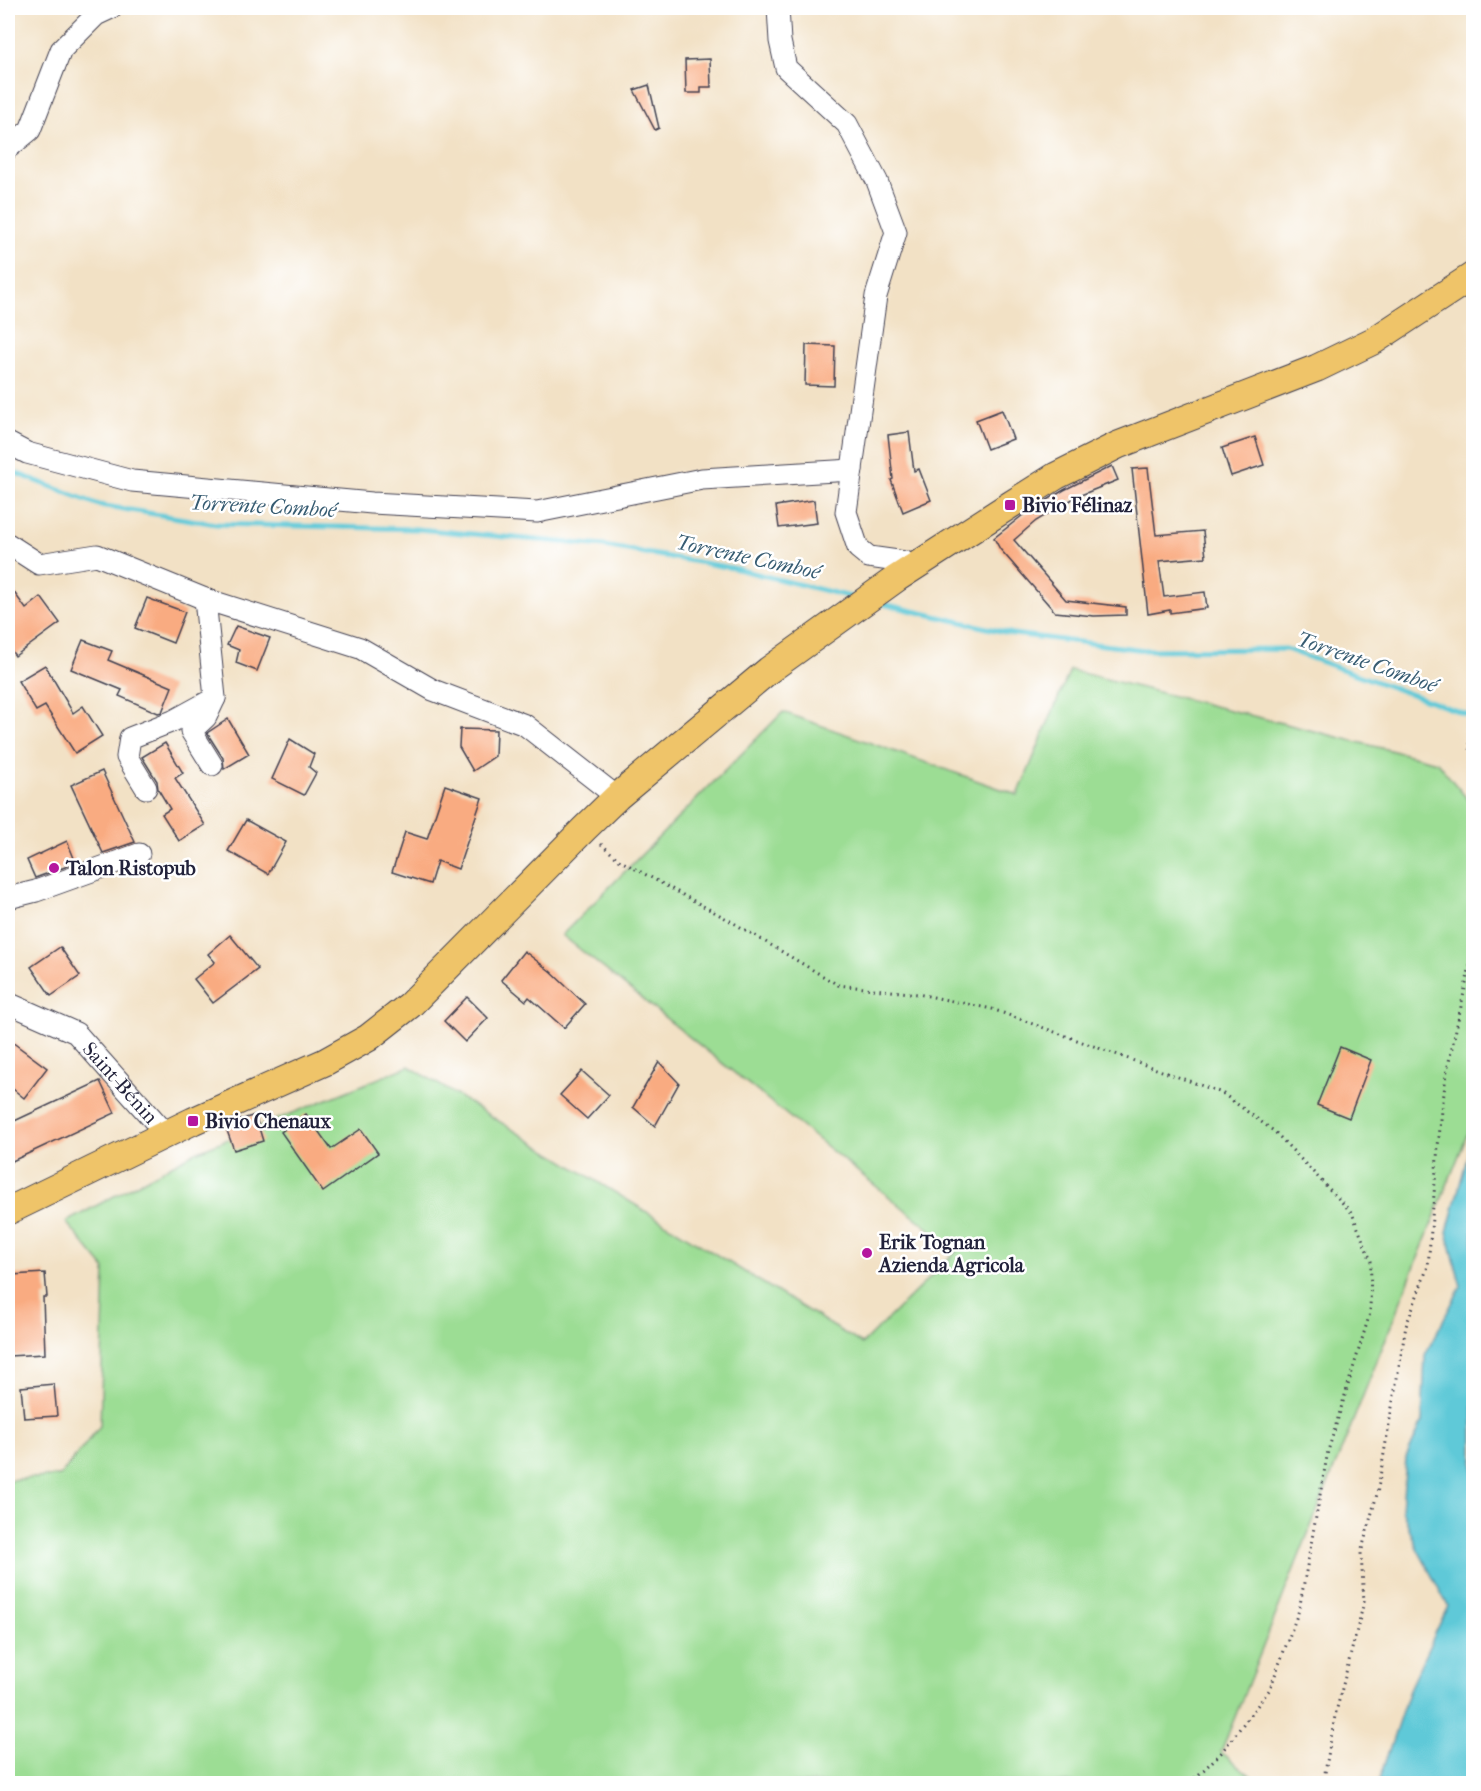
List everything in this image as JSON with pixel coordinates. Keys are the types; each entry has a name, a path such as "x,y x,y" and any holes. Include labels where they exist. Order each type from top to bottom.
{"main road":[{"path":"8,1211 167,1136 193,1121 325,1062 368,1038 410,1005 617,797 769,670 904,573 1056,476 1118,445 1317,368 1375,340 1473,275"}],"street":[{"path":"8,148 30,130 61,50 96,15 111,8"},
{"path":"778,8 780,41 786,68 848,124 877,181 896,231 876,296 846,512 858,548 869,557 905,562 904,573"},
{"path":"8,443 27,453 132,481 372,503 537,512 702,479 852,471"},
{"path":"8,544 39,564 98,555 205,598 360,648 433,690 525,725 617,797"},
{"path":"205,598 215,698 206,717 191,731 212,765"},
{"path":"146,788 127,757 130,738 173,721 215,698"},
{"path":"8,898 36,891 139,854"},
{"name":"Saint-Bénin","path":"8,1003 76,1033 167,1136"}],"path":[{"path":"1473,731 1470,736 1469,751 1473,759"},
{"path":"584,829 618,860 727,919 838,985 918,994 992,1009 1222,1093 1275,1132 1352,1214 1371,1260 1370,1313 1328,1451 1299,1610 1270,1689 1221,1752 1189,1784"},
{"path":"1323,1784 1335,1716 1364,1602 1361,1553 1377,1494 1406,1326 1428,1266 1446,1075 1473,947"}],"green space":[{"path":"1070,670 1437,762 1473,806 1473,1120 1221,1752 1260,1783 8,1784 8,1480 60,1476 100,1426 105,1269 66,1222 196,1152 409,1066 862,1344 957,1251 562,935 783,712 1018,795"}],"water":[{"path":"1473,1136 1473,1783 1378,1783 1410,1687 1448,1606 1417,1548 1402,1510 1406,1458 1422,1422 1425,1355 1461,1286 1447,1232"}],"building":[{"path":"710,59 711,87 701,87 701,93 686,93 685,60"},
{"path":"649,85 659,128 655,130 634,90"},
{"path":"806,345 835,346 834,386 805,385"},
{"path":"1002,410 1013,439 987,449 976,420"},
{"path":"909,432 914,471 919,469 931,500 903,512 891,480 893,479 888,435"},
{"path":"1255,437 1264,465 1231,476 1222,448"},
{"path":"1112,466 1118,480 1076,497 1036,521 1014,540 1066,600 1126,607 1126,615 1094,616 1055,612 1000,549 994,538 1023,515 1064,490"},
{"path":"1148,468 1156,535 1203,531 1206,557 1159,561 1164,597 1205,592 1207,608 1148,614 1132,469"},
{"path":"814,500 817,523 779,528 776,506"},
{"path":"8,584 26,609 41,597 60,623 15,656 8,646"},
{"path":"147,598 185,612 173,643 135,628"},
{"path":"236,626 270,638 257,671 236,663 239,650 227,645"},
{"path":"83,640 112,651 108,660 172,687 162,712 158,713 119,696 122,690 71,669"},
{"path":"45,665 73,713 83,706 102,736 75,753 45,706 36,711 18,681"},
{"path":"228,719 249,754 224,769 223,758 207,733"},
{"path":"460,729 496,730 495,756 473,771 459,747"},
{"path":"290,739 314,754 309,767 316,773 304,795 272,779"},
{"path":"165,743 183,773 175,778 205,825 179,841 162,814 170,809 158,789 157,781 142,757"},
{"path":"102,771 135,842 103,853 71,785"},
{"path":"445,785 482,798 458,869 437,861 430,884 392,872 405,832 427,839"},
{"path":"246,820 286,842 268,874 228,851"},
{"path":"67,841 76,863 35,878 27,860"},
{"path":"230,935 258,969 213,1003 194,979 215,962 208,954"},
{"path":"60,947 80,976 51,996 31,967"},
{"path":"524,951 550,971 585,1004 564,1028 529,997 526,1001 501,980"},
{"path":"467,997 488,1018 465,1042 444,1021"},
{"path":"8,1039 47,1068 24,1098 8,1085"},
{"path":"1340,1047 1371,1060 1349,1118 1317,1105"},
{"path":"659,1062 679,1083 655,1126 633,1107"},
{"path":"582,1071 609,1095 587,1119 560,1095"},
{"path":"100,1081 115,1113 8,1163 8,1124"},
{"path":"306,1114 331,1149 361,1129 378,1153 323,1192 281,1132"},
{"path":"255,1115 263,1141 234,1150 225,1125"},
{"path":"45,1273 47,1297 43,1297 45,1354 8,1356 8,1296 12,1296 11,1275"},
{"path":"54,1384 57,1416 24,1418 21,1387"}],"waterway":[{"name":"Torrente Comboé","path":"8,470 99,505 216,524 417,529 604,546 733,568 855,598"},
{"name":"Torrente Comboé","path":"879,603 1013,634 1145,650 1286,649 1474,717"}],"place":[{"name":"Bivio Félinaz","path":"1010,505"},
{"name":"Talon Ristopub","path":"54,868"},
{"name":"Bivio Chenaux","path":"193,1121"},
{"name":"Erik Tognan Azienda Agricola","path":"867,1253"}]}
